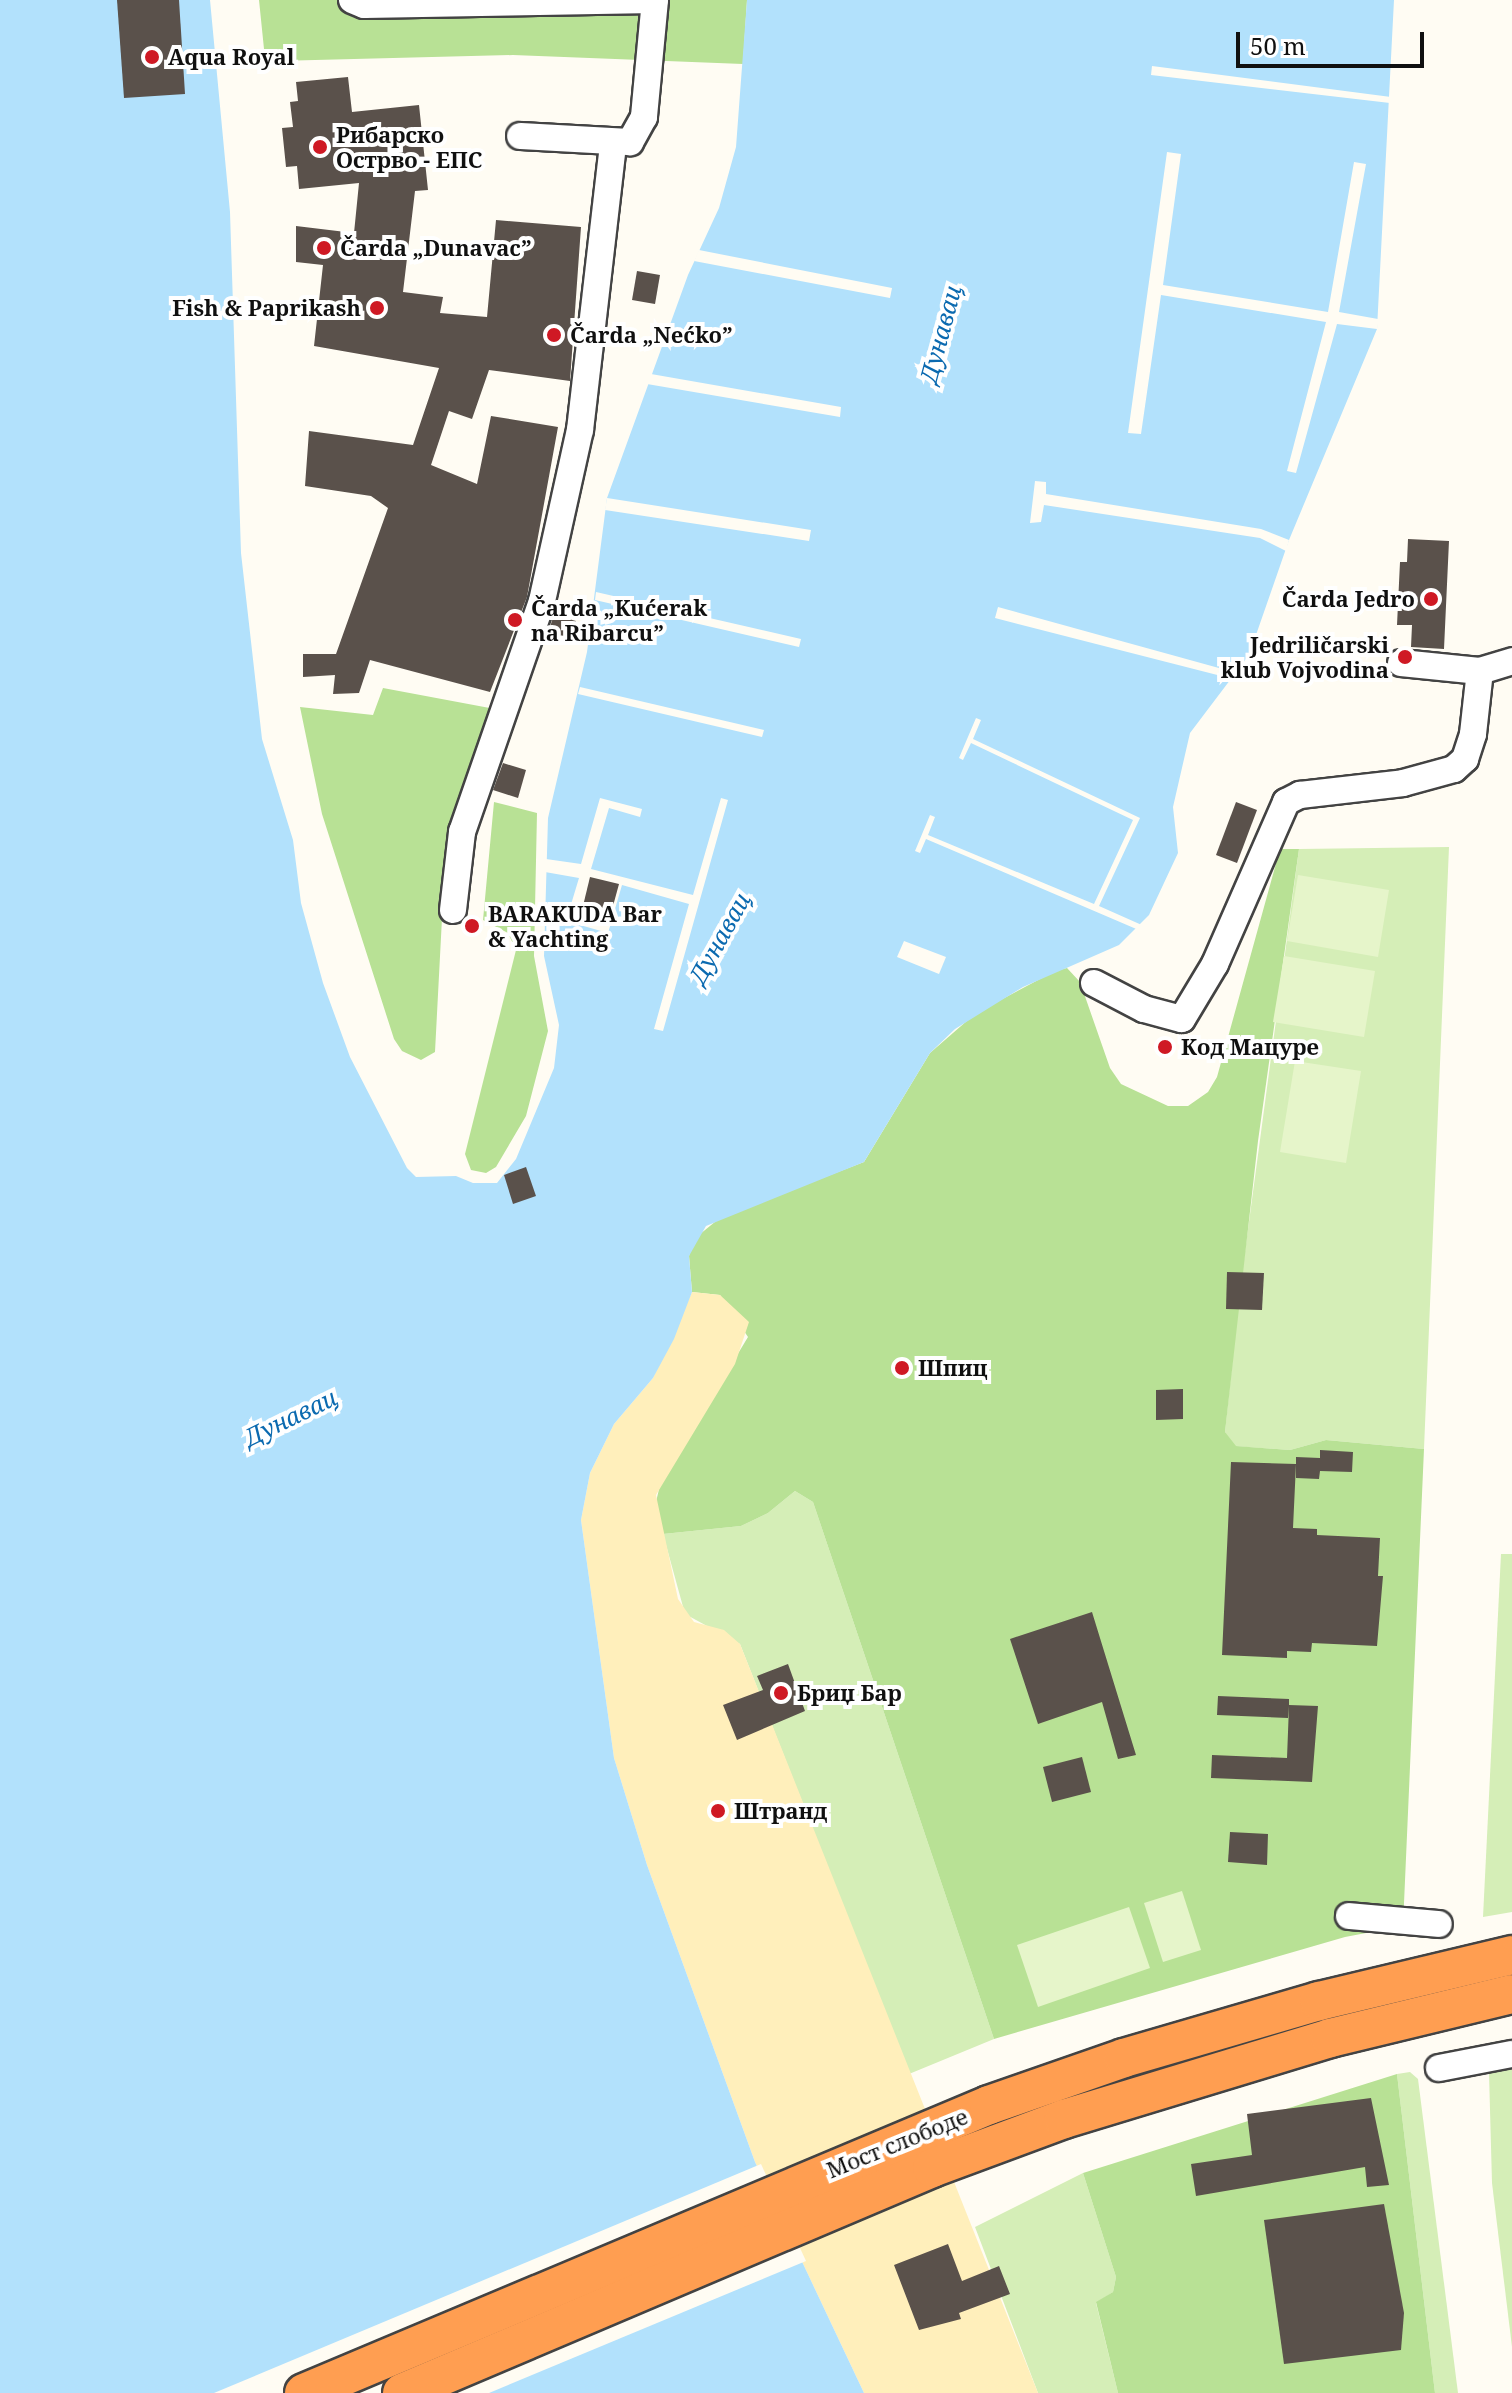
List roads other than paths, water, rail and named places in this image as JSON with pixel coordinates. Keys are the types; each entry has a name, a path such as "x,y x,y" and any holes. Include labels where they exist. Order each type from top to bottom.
{"highway":[{"name":"Мост слободе","path":"304,2393 989,2105 1124,2058 1289,2010 1512,1955"},
{"name":"Мост слободе","path":"402,2393 932,2168 1064,2119 1330,2038 1512,1994"}],"street":[{"path":"352,0 364,5 655,0 640,130 630,142 520,136"},
{"path":"453,910 462,832 542,601 577,445 613,143"},
{"path":"1401,663 1480,671 1512,661"},
{"path":"1094,983 1144,1009 1182,1019 1215,964 1286,802 1300,795 1403,783 1454,769 1465,759 1473,734 1480,671"},
{"path":"1349,1916 1439,1924"},
{"path":"1439,2068 1512,2054"}],"water":[{"name":"Дунавац","path":"0,0 210,0 230,212 241,553 262,739 293,840 301,903 323,983 350,1057 407,1168 416,1177 456,1176 473,1183 497,1183 516,1159 554,1068 559,1025 544,956 548,818 587,652 607,498 688,275 719,208 736,147 747,0 1394,0 1377,329 1289,540 1249,655 1190,733 1173,807 1178,853 1149,915 1119,945 1023,987 955,1029 930,1053 864,1162 706,1226 689,1256 692,1292 674,1339 653,1378 614,1424 590,1473 581,1520 614,1758 647,1865 755,2162 864,2393 0,2393"}],"place":[{"name":"Aqua Royal","path":"152,57"},
{"name":"Рибарско Острво - ЕПС","path":"320,147"},
{"name":"Čarda „Dunavac”","path":"324,248"},
{"name":"Fish & Paprikash","path":"377,308"},
{"name":"Čarda „Nećko”","path":"554,335"},
{"name":"Čarda Jedro","path":"1431,599"},
{"name":"Čarda „Kućerak na Ribarcu”","path":"515,620"},
{"name":"Jedriličarski klub Vojvodina","path":"1405,657"},
{"name":"BARAKUDA Bar & Yachting","path":"472,926"},
{"name":"Код Мацуре","path":"1165,1047"},
{"name":"Шпиц","path":"902,1368"},
{"name":"Бриџ Бар","path":"781,1693"},
{"name":"Штранд","path":"718,1811"}]}
